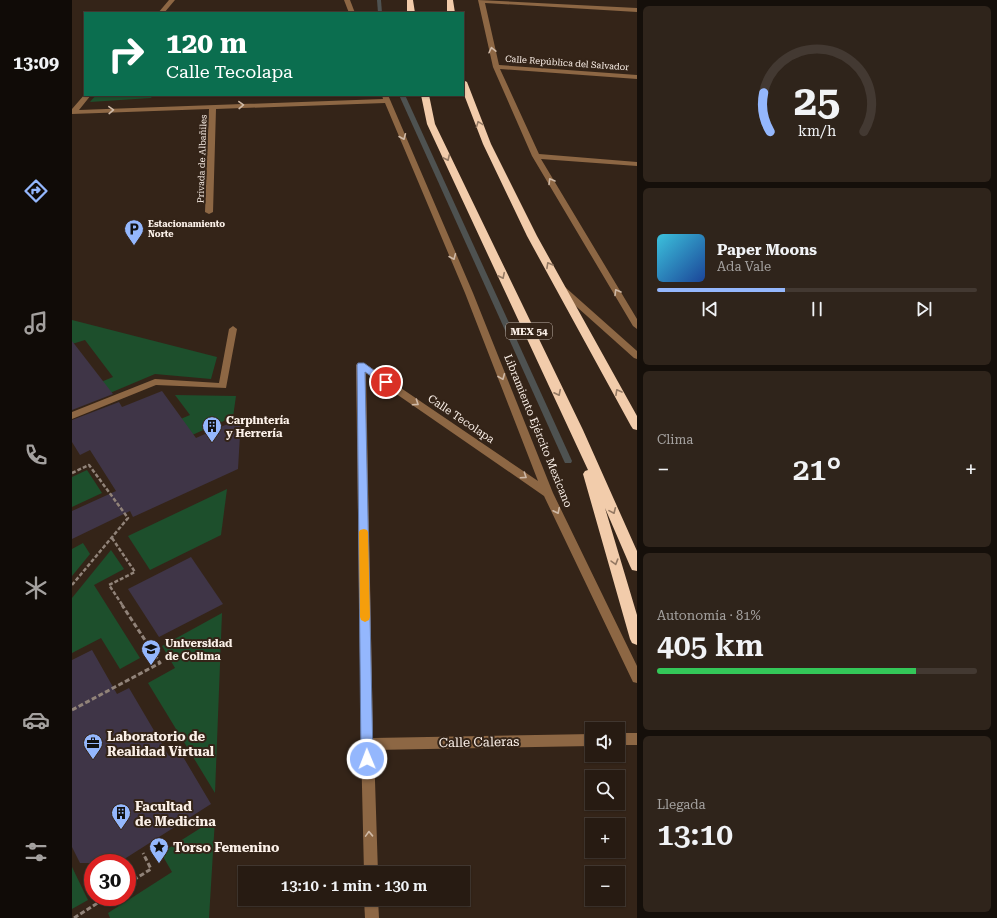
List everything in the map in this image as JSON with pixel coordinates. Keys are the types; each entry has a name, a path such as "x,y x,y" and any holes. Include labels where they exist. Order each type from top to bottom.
{"highway":[{"path":"410,0 411,12"},
{"path":"450,0 451,12"},
{"path":"464,85 487,144 532,236 637,426"},
{"name":"MEX 54","path":"425,96 431,124 577,430 637,566"},
{"path":"577,430 637,639"}],"street":[{"path":"162,12 172,0"},
{"path":"347,0 352,12"},
{"path":"637,10 481,0 496,66 536,156 637,326"},
{"path":"588,0 588,7"},
{"name":"Calle República del Salvador","path":"496,66 637,77"},
{"path":"73,112 87,96"},
{"path":"73,112 387,98"},
{"name":"Libramiento Ejército Mexicano","path":"387,98 469,293 548,493 637,678"},
{"name":"Privada de Albañiles","path":"209,212 213,106"},
{"path":"536,156 637,164"},
{"path":"562,289 637,356"},
{"path":"72,416 155,382 223,386 233,329"},
{"name":"Calle Tecolapa","path":"367,744 361,365 548,493"},
{"path":"625,739 637,739"},
{"name":"Calle Caleras","path":"367,744 585,740"},
{"path":"367,744 371,866"},
{"path":"371,906 372,918"}],"path":[{"path":"72,473 89,465 128,518 72,585"},
{"path":"72,710 160,663 109,585 135,572 112,538"},
{"path":"136,878 151,869 143,853"},
{"path":"74,918 93,906"}],"green space":[{"path":"95,96 152,96 151,98 90,102"},
{"path":"72,320 217,357 211,379 155,374 72,409 72,394 113,377 85,340 72,344"},
{"path":"175,395 236,396 233,417 108,472 96,455 190,415"},
{"path":"87,470 102,493 72,507 72,477"},
{"path":"227,489 221,535 150,570 128,536"},
{"path":"83,543 90,554 72,576 72,549"},
{"path":"111,550 124,569 94,585 140,658 120,669 101,638 72,653 72,598"},
{"path":"222,613 215,793 148,683 175,668 162,646"},
{"path":"215,819 209,918 110,918 108,913 119,906 136,906 136,895 172,872 161,853"},
{"path":"72,867 84,892 84,902 72,909"}],"building":[{"path":"72,341 113,394 72,410"},
{"path":"162,391 196,438 241,418 238,469 133,517 130,511 72,539 72,511 116,491 90,450 80,455 72,442 72,420 119,402 122,407"},
{"path":"191,557 223,604 159,637 128,589"},
{"path":"92,650 117,694 129,688 169,756 179,750 211,804 132,854 84,854 84,863 80,863 72,847 72,660"}],"waterway":[{"path":"379,0 380,12"},
{"path":"402,96 568,461"}],"slow traffic":[{"path":"364,532 365,617"}],"place":[{"name":"Estacionamiento Norte","path":"134,246"},
{"name":"Carpintería y Herrería","path":"212,443"},
{"name":"Universidad de Colima","path":"151,666"},
{"name":"Laboratorio de Realidad Virtual","path":"93,760"},
{"name":"Facultad de Medicina","path":"121,830"},
{"name":"Torso Femenino","path":"159,864"}],"route":[{"path":"367,759 361,365 386,382"}]}
